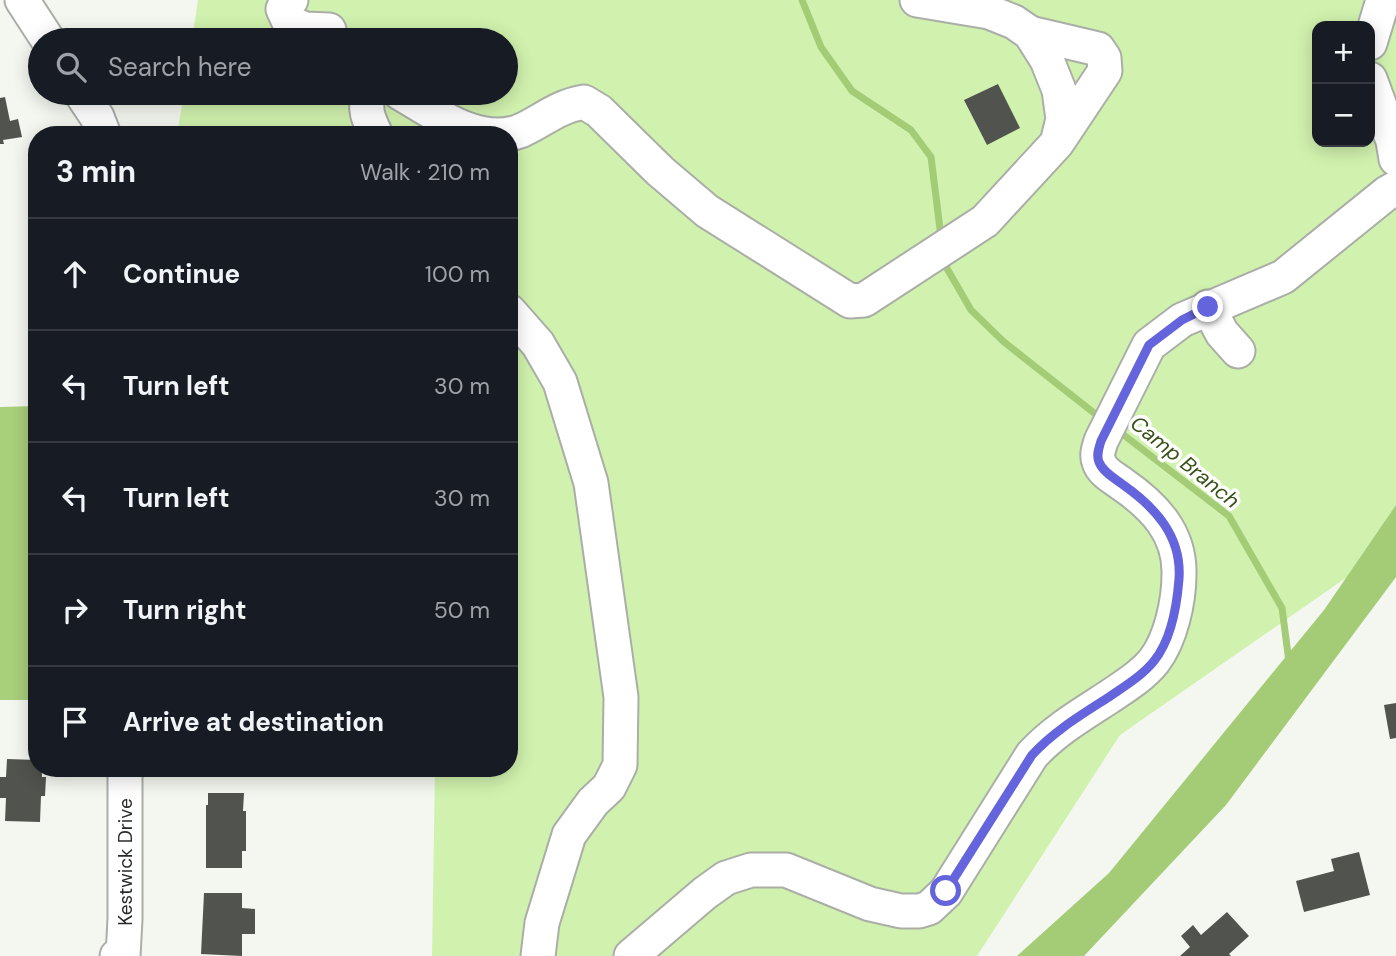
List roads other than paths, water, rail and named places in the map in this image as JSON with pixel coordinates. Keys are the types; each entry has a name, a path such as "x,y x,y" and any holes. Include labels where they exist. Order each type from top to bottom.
{"street":[{"path":"22,0 40,28"},
{"path":"291,0 284,9 289,22 303,28"},
{"path":"302,0 312,6 329,28"},
{"path":"518,131 553,111 584,102 599,111 660,171 707,211 850,301 864,300 985,221 1057,143 1105,71 1104,58 1098,49 1030,33 1014,22 989,12 917,0"},
{"path":"1375,26 1383,0"},
{"path":"1030,33 1059,90 1063,119 1057,143"},
{"path":"1372,84 1393,141 1396,159"},
{"path":"89,105 100,126"},
{"path":"366,105 372,126"},
{"path":"421,105 460,126"},
{"path":"631,956 705,893 726,878 751,870 786,870 870,905 901,911 919,911 935,904 946,891 1032,755 1049,737 1136,679 1155,660 1166,641 1179,582 1179,560 1172,536 1160,516 1138,495 1104,470 1098,454 1101,441 1149,345 1182,320 1283,277 1377,200 1396,188"},
{"path":"1208,307 1222,333 1238,351"},
{"path":"518,321 538,344 560,382 591,483 621,697 620,765 609,788 593,802 569,835 542,923 538,956"},
{"name":"Kestwick Drive","path":"123,956 125,777"},
{"path":"117,956 123,956"}],"waterway":[{"name":"Camp Branch","path":"802,0 821,47 852,91 911,130 931,157 941,237"},
{"name":"Camp Branch","path":"944,260 971,310 1004,342 1103,420"},
{"name":"Camp Branch","path":"1116,429 1229,516 1282,608 1289,662"}]}
